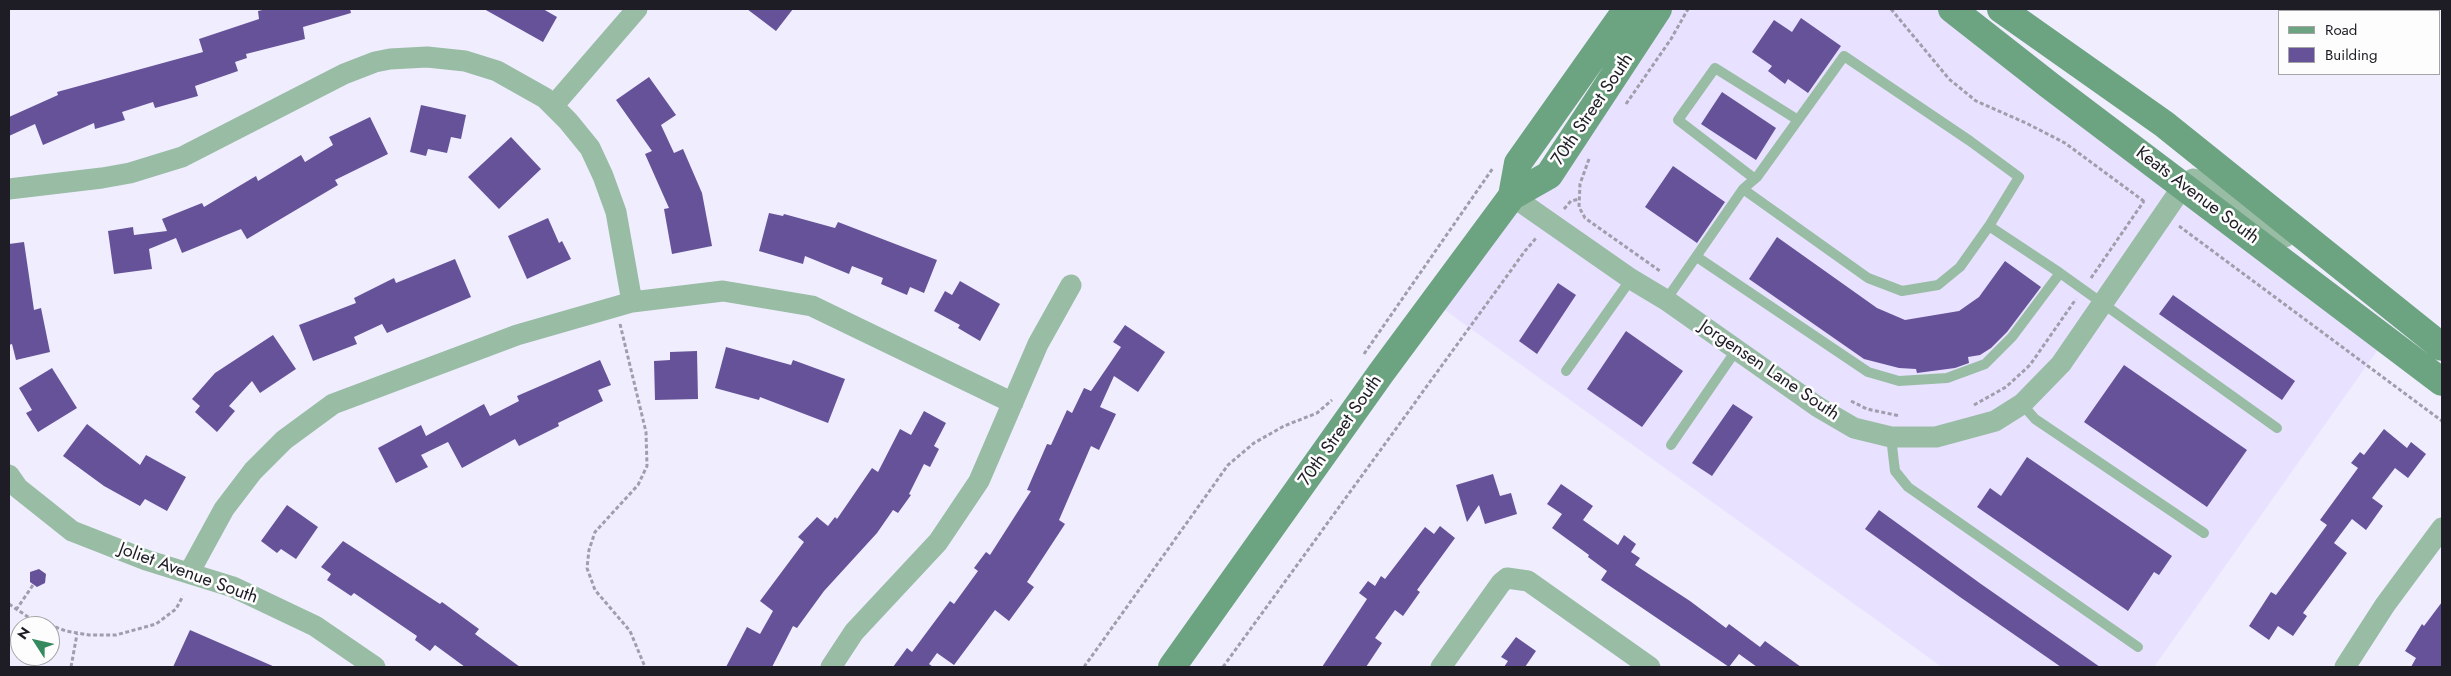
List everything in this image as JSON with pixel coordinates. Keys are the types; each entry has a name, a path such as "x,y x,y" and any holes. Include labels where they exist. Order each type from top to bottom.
{"main road":[{"name":"70th Street South","path":"1512,196 1518,163 1597,54 1626,9"},
{"name":"70th Street South","path":"1172,667 1381,374 1512,196 1550,174 1658,9"},
{"name":"Keats Avenue South","path":"1952,9 2442,382"},
{"name":"Keats Avenue South","path":"2000,9 2164,124 2442,347"}],"street":[{"path":"554,105 637,9"},
{"path":"9,189 130,173 182,157 344,74 390,59 428,56 480,65 514,79 554,105 590,148 609,190 616,212 632,302"},
{"path":"2183,186 2193,179 2208,182 2303,252 2349,273"},
{"name":"Jorgensen Lane South","path":"1512,196 1631,279 1672,292 1737,349 1818,407 1854,428 1890,436 1936,437 1995,421 2022,404 2061,364 2183,186"},
{"path":"831,667 854,632 938,542 979,481 1038,344 1071,285"},
{"path":"189,573 224,509 253,471 284,440 333,404 517,335 632,302 723,290 812,306 1013,403"},
{"name":"Joliet Avenue South","path":"9,474 18,488 72,531 146,560 233,586 315,626 375,667"},
{"path":"2345,667 2385,605 2442,528"},
{"path":"1441,667 1501,583 1507,578 1528,581 1650,667"}],"lane":[{"path":"1672,292 1743,189 1755,179 1844,56 1970,141 2018,177 1989,226 1960,268 1938,285 1902,291 1868,278 1743,189"},
{"path":"1755,179 1678,120 1715,68 1798,120"},
{"path":"1989,226 2060,273 2277,428"},
{"path":"1697,257 1868,372 1898,381 1947,378 1984,364 2012,337 2060,273"},
{"path":"1566,371 1631,279"},
{"path":"1671,445 1737,349"},
{"path":"2022,404 2035,419 2204,533"},
{"path":"1890,436 1895,471 1908,487 2138,647"}],"path":[{"path":"1623,108 1671,39 1688,9"},
{"path":"1591,154 1580,184 1579,207 1585,218 1672,292"},
{"path":"1359,360 1498,161"},
{"path":"1223,667 1525,251 1571,202 1579,199"},
{"path":"1971,406 2006,387 2030,365 2144,202"},
{"path":"620,326 646,432 647,466 638,485 595,532 588,550 587,568 596,590 630,632 645,667"},
{"path":"1084,667 1228,465 1254,443 1284,426 1317,413 1337,393"},
{"path":"1850,400 1867,408 1903,416"},
{"path":"16,610 33,584"},
{"path":"9,604 16,610 42,623 77,634 116,635 143,629 172,613 183,596"},
{"path":"71,667 77,634"}],"shaded area":[{"path":"1658,9 1953,9 2386,338 2154,667 1942,667 1435,303 1550,174"}],"building":[{"path":"267,9 350,9 351,13 303,27 305,39 246,54 247,58 235,62 238,71 195,86 198,96 155,108 153,102 122,112 125,120 95,129 94,123 43,145 35,124 9,136 9,117 58,95 57,92 203,52 199,39 259,19 258,11"},
{"path":"484,9 543,9 557,17 543,42"},
{"path":"747,9 793,9 776,31"},
{"path":"1801,18 1841,46 1808,93 1788,79 1785,84 1768,71 1772,66 1752,52 1774,20 1792,32"},
{"path":"649,77 676,115 661,125 674,153 683,149 702,193 712,246 672,254 664,209 669,208 645,154 652,151 616,100"},
{"path":"1722,92 1776,128 1756,160 1701,124"},
{"path":"421,105 466,115 461,139 451,137 447,153 428,149 426,156 410,152"},
{"path":"370,117 388,154 335,180 338,185 247,239 241,229 182,253 176,238 149,249 152,269 114,274 108,231 133,227 134,235 167,231 162,219 202,203 204,207 256,176 258,181 301,155 305,162 333,145 329,137"},
{"path":"511,137 541,169 499,209 468,177"},
{"path":"1673,166 1725,202 1697,243 1645,207"},
{"path":"769,213 783,216 784,214 835,228 838,222 937,260 924,293 910,287 907,295 881,284 883,278 852,266 849,274 805,256 803,264 759,251"},
{"path":"548,218 559,243 562,241 571,259 527,279 508,236"},
{"path":"1777,237 1877,308 1905,320 1959,311 1979,297 2005,261 2041,287 2007,332 1991,348 1980,355 1968,357 1969,363 1955,368 1917,373 1916,369 1899,368 1864,359 1749,279"},
{"path":"24,242 34,310 41,308 50,352 16,360 12,344 9,345 9,244"},
{"path":"455,259 471,297 387,333 382,324 354,337 357,344 313,361 299,325 356,303 354,298 394,278 396,283"},
{"path":"960,281 1000,304 980,341 958,328 960,325 934,311 945,291 952,295"},
{"path":"1558,283 1576,295 1537,354 1519,341"},
{"path":"2173,295 2295,381 2282,400 2159,314"},
{"path":"1125,325 1165,352 1138,392 1114,376 1100,407 1116,414 1099,450 1091,446 1059,520 1065,524 1027,582 1034,587 1009,621 995,610 954,665 937,653 929,664 933,667 893,667 907,648 912,652 950,601 954,604 978,571 974,568 986,552 990,555 1031,491 1027,490 1047,444 1051,445 1067,410 1072,413 1084,388 1091,391 1121,347 1113,342"},
{"path":"1626,331 1683,371 1642,427 1587,389"},
{"path":"273,335 296,369 260,393 252,381 229,406 235,411 217,432 195,412 200,406 192,399 215,373"},
{"path":"726,347 791,365 793,360 845,379 828,423 760,397 759,400 715,388"},
{"path":"697,351 698,399 655,400 654,361 670,360 670,352"},
{"path":"600,360 611,385 598,390 603,401 558,423 559,426 519,446 515,439 462,468 448,442 421,455 428,467 396,483 378,448 421,425 426,436 484,404 490,416 519,401 517,396"},
{"path":"2124,365 2247,450 2207,507 2084,422"},
{"path":"52,368 77,408 38,432 26,413 32,410 19,388"},
{"path":"1733,404 1753,417 1712,476 1692,463"},
{"path":"924,411 946,423 934,446 939,449 930,467 924,464 909,494 911,495 898,513 893,510 877,533 824,591 797,628 793,626 772,667 726,667 747,627 760,634 773,611 760,601 804,542 798,537 817,517 828,526 835,517 837,519 872,468 878,472 900,429 911,435"},
{"path":"87,424 140,465 146,455 186,477 167,511 145,499 140,506 104,486 63,456"},
{"path":"2384,429 2407,448 2411,442 2426,454 2408,478 2395,468 2372,498 2383,506 2366,530 2352,519 2334,543 2347,553 2303,613 2307,616 2293,636 2278,626 2269,640 2249,626 2271,592 2276,595 2327,525 2320,520 2358,468 2351,463 2360,452 2364,455"},
{"path":"2027,457 2172,556 2159,575 2154,572 2128,611 1977,507 1990,488 2001,496"},
{"path":"1493,474 1500,496 1511,493 1517,514 1485,524 1479,505 1467,522 1456,485"},
{"path":"1561,484 1593,506 1583,520 1618,545 1624,535 1636,544 1631,552 1640,558 1635,565 1690,601 1726,628 1729,624 1760,647 1765,641 1801,667 1757,667 1739,654 1729,667 1601,580 1607,571 1588,557 1589,555 1552,528 1562,514 1547,504"},
{"path":"287,505 318,527 296,559 281,549 277,553 261,541"},
{"path":"1879,510 2100,667 2061,667 1960,597 1865,529"},
{"path":"1440,526 1455,538 1417,590 1420,592 1403,616 1395,610 1375,638 1382,643 1366,667 1322,667 1367,599 1359,593 1368,581 1375,586 1381,576 1385,579 1425,527 1434,534"},
{"path":"343,541 440,604 442,602 479,629 475,634 520,667 465,667 435,645 430,651 415,640 417,636 354,593 351,596 327,580 331,574 321,567"},
{"path":"39,569 46,574 45,583 37,587 30,582 30,572"},
{"path":"2442,602 2442,667 2411,667 2416,658 2405,651 2422,624 2424,626"},
{"path":"190,630 275,667 173,667"},
{"path":"1516,637 1536,651 1525,667 1504,667 1508,661 1501,657"}]}
